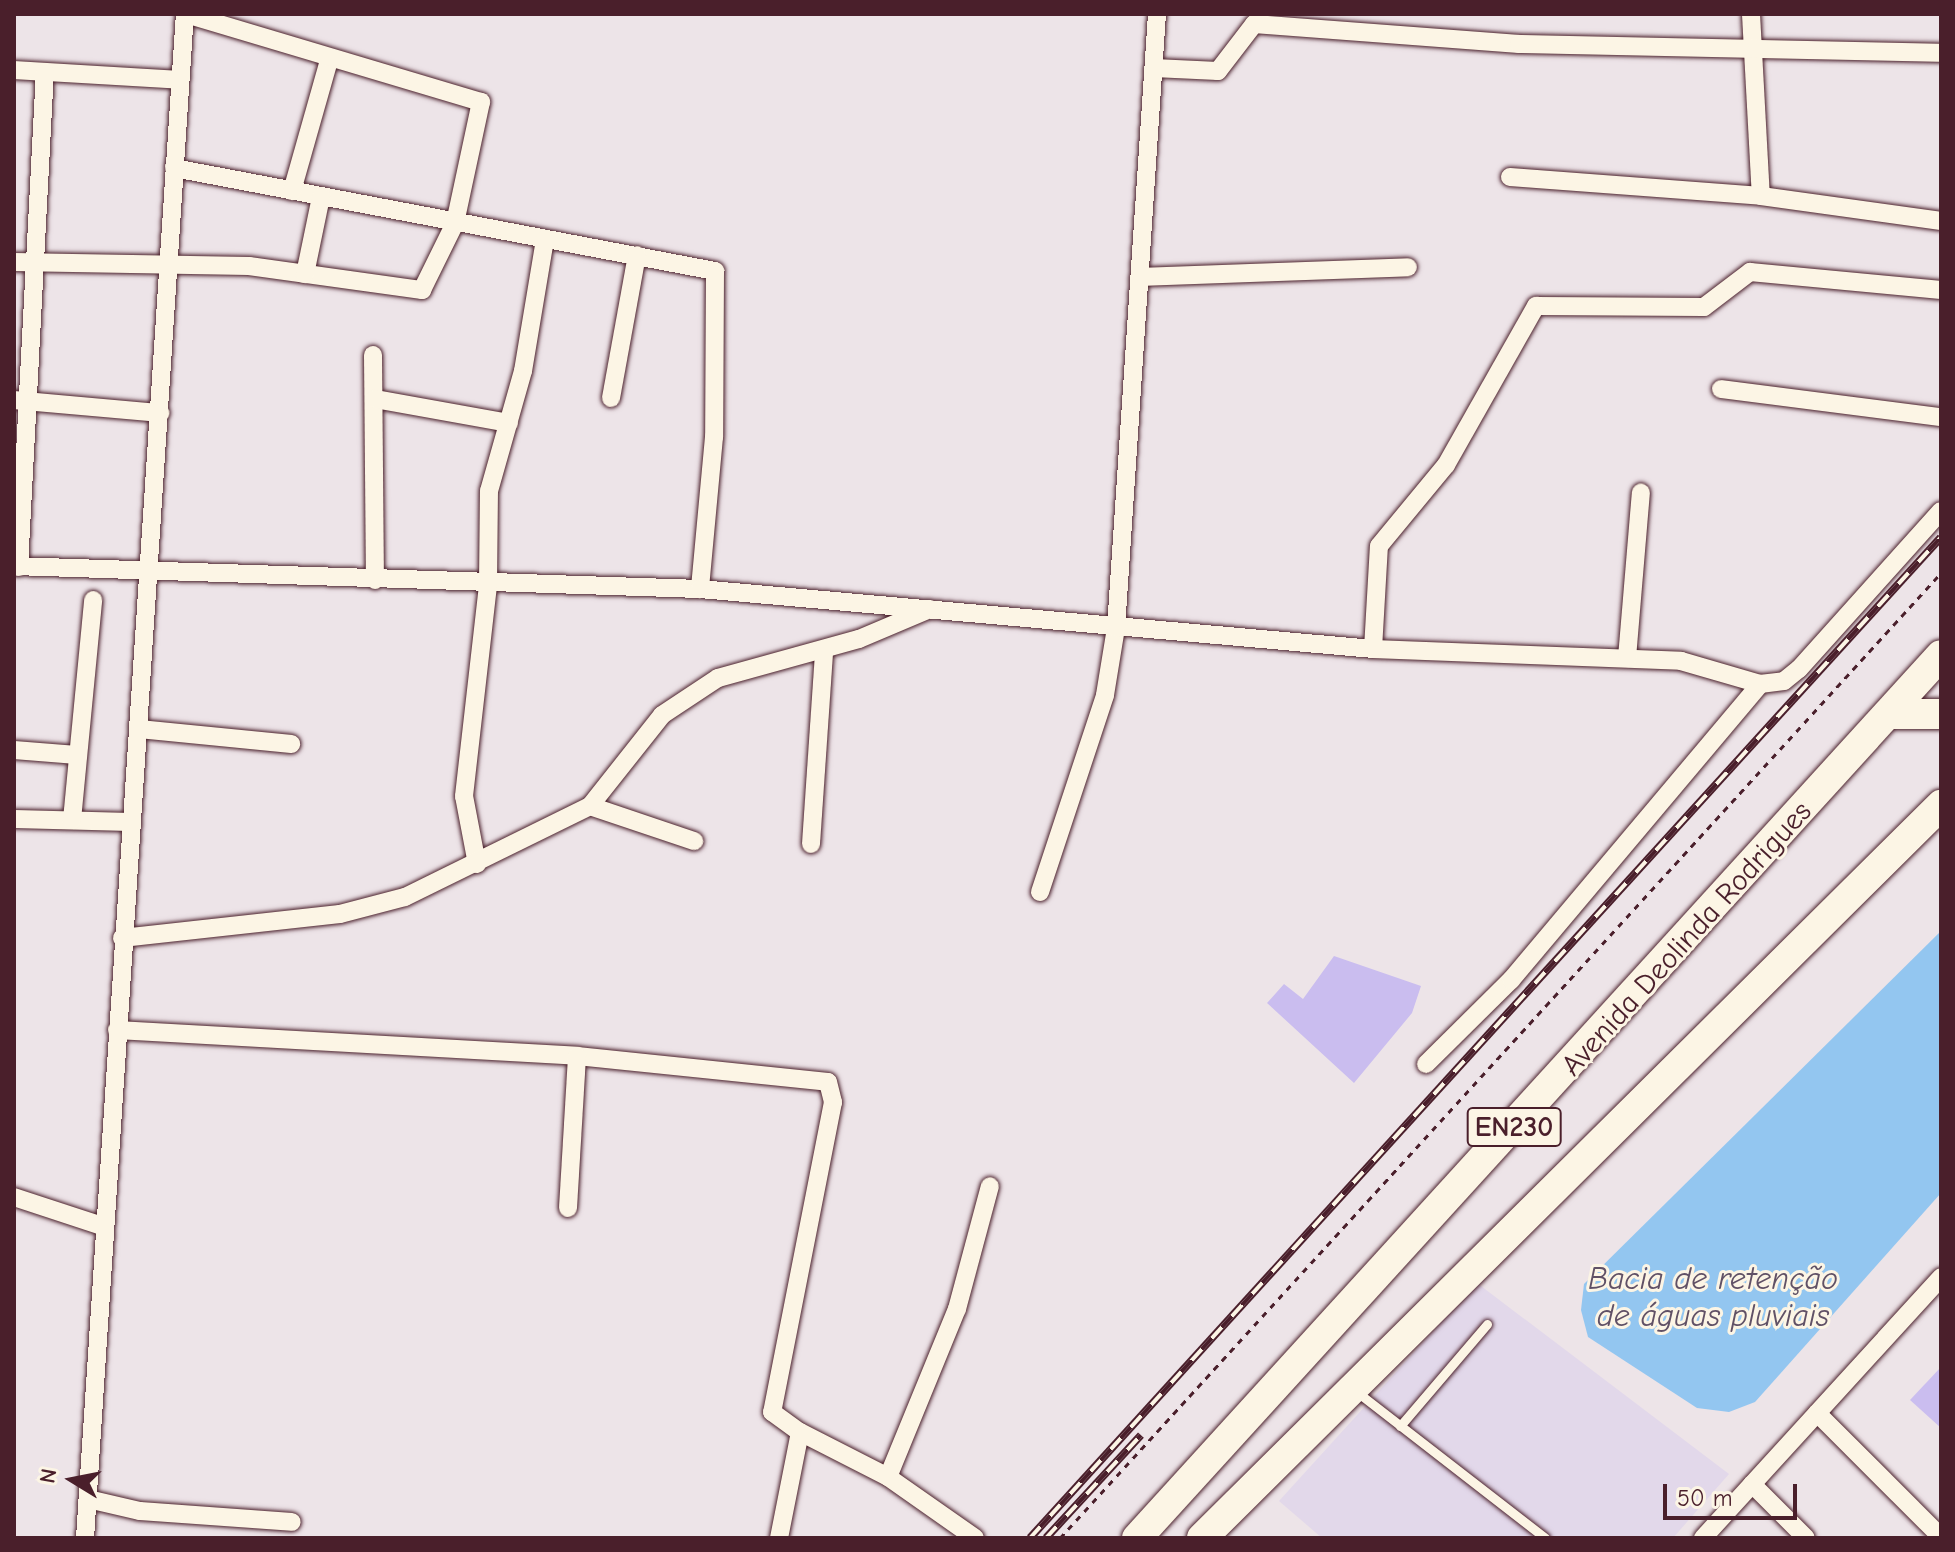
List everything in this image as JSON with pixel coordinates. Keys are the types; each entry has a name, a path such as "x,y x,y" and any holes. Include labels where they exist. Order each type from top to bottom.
{"highway":[{"name":"Avenida Deolinda Rodrigues","path":"1137,1538 1941,655"},
{"path":"1889,714 1941,714"},
{"name":"EN230","path":"1202,1538 1941,805"}],"street":[{"path":"14,262 170,262 305,274 418,292 455,223 481,102 329,60 185,14 174,168 170,262 139,729 102,1226 85,1538"},
{"path":"1040,892 1105,695 1116,628 1157,14"},
{"path":"1751,14 1761,196"},
{"path":"1154,68 1218,71 1254,24 1519,44 1941,53"},
{"path":"292,191 329,60"},
{"path":"14,70 180,80"},
{"path":"45,73 37,263 22,401 16,566 700,589 1373,649 1681,661 1760,684 1784,681 1799,669 1941,511"},
{"path":"174,168 455,223 706,266 718,280 700,589"},
{"path":"1510,177 1761,196 1941,221"},
{"path":"305,274 321,197"},
{"path":"477,864 464,796 488,584 489,491 509,423 545,239"},
{"path":"611,398 637,255"},
{"path":"1141,277 1408,267"},
{"path":"1373,649 1379,546 1446,465 1536,306 1704,307 1750,272 1941,290"},
{"path":"373,355 375,580"},
{"path":"1721,389 1941,417"},
{"path":"375,399 509,423"},
{"path":"22,401 160,413"},
{"path":"1627,658 1641,493"},
{"path":"72,820 93,600"},
{"path":"122,938 373,908 477,864 590,806 676,703 734,670 824,651 932,608"},
{"path":"811,844 824,651"},
{"path":"1426,1064 1511,980 1760,684"},
{"path":"139,729 291,744"},
{"path":"14,750 77,755"},
{"path":"590,806 694,841"},
{"path":"14,819 131,822"},
{"path":"117,1030 577,1056 828,1082 833,1102 772,1412 800,1432 888,1477 975,1538"},
{"path":"568,1208 577,1056"},
{"path":"888,1477 957,1309 990,1186"},
{"path":"14,1197 102,1226"},
{"path":"1703,1538 1941,1277"},
{"path":"1817,1413 1941,1537"},
{"path":"779,1538 800,1432"},
{"path":"1752,1484 1806,1538"},
{"path":"88,1499 140,1511 292,1522"}],"lane":[{"path":"1400,1426 1487,1324"},
{"path":"1354,1390 1545,1538"}],"path":[{"path":"1060,1538 1941,573"}],"shaded area":[{"path":"1477,1283 1729,1474 1673,1538 1322,1538 1279,1501"}],"water":[{"name":"Bacia de retenção de águas pluviais","path":"1941,931 1941,1193 1755,1402 1729,1412 1697,1408 1588,1337 1581,1310 1584,1284"}],"building":[{"path":"1334,956 1421,986 1412,1013 1354,1083 1267,1003 1284,984 1303,999"},
{"path":"1941,1367 1941,1428 1910,1400"}],"railway":[{"path":"1030,1538 1941,537"},
{"path":"1046,1538 1141,1435"}]}
